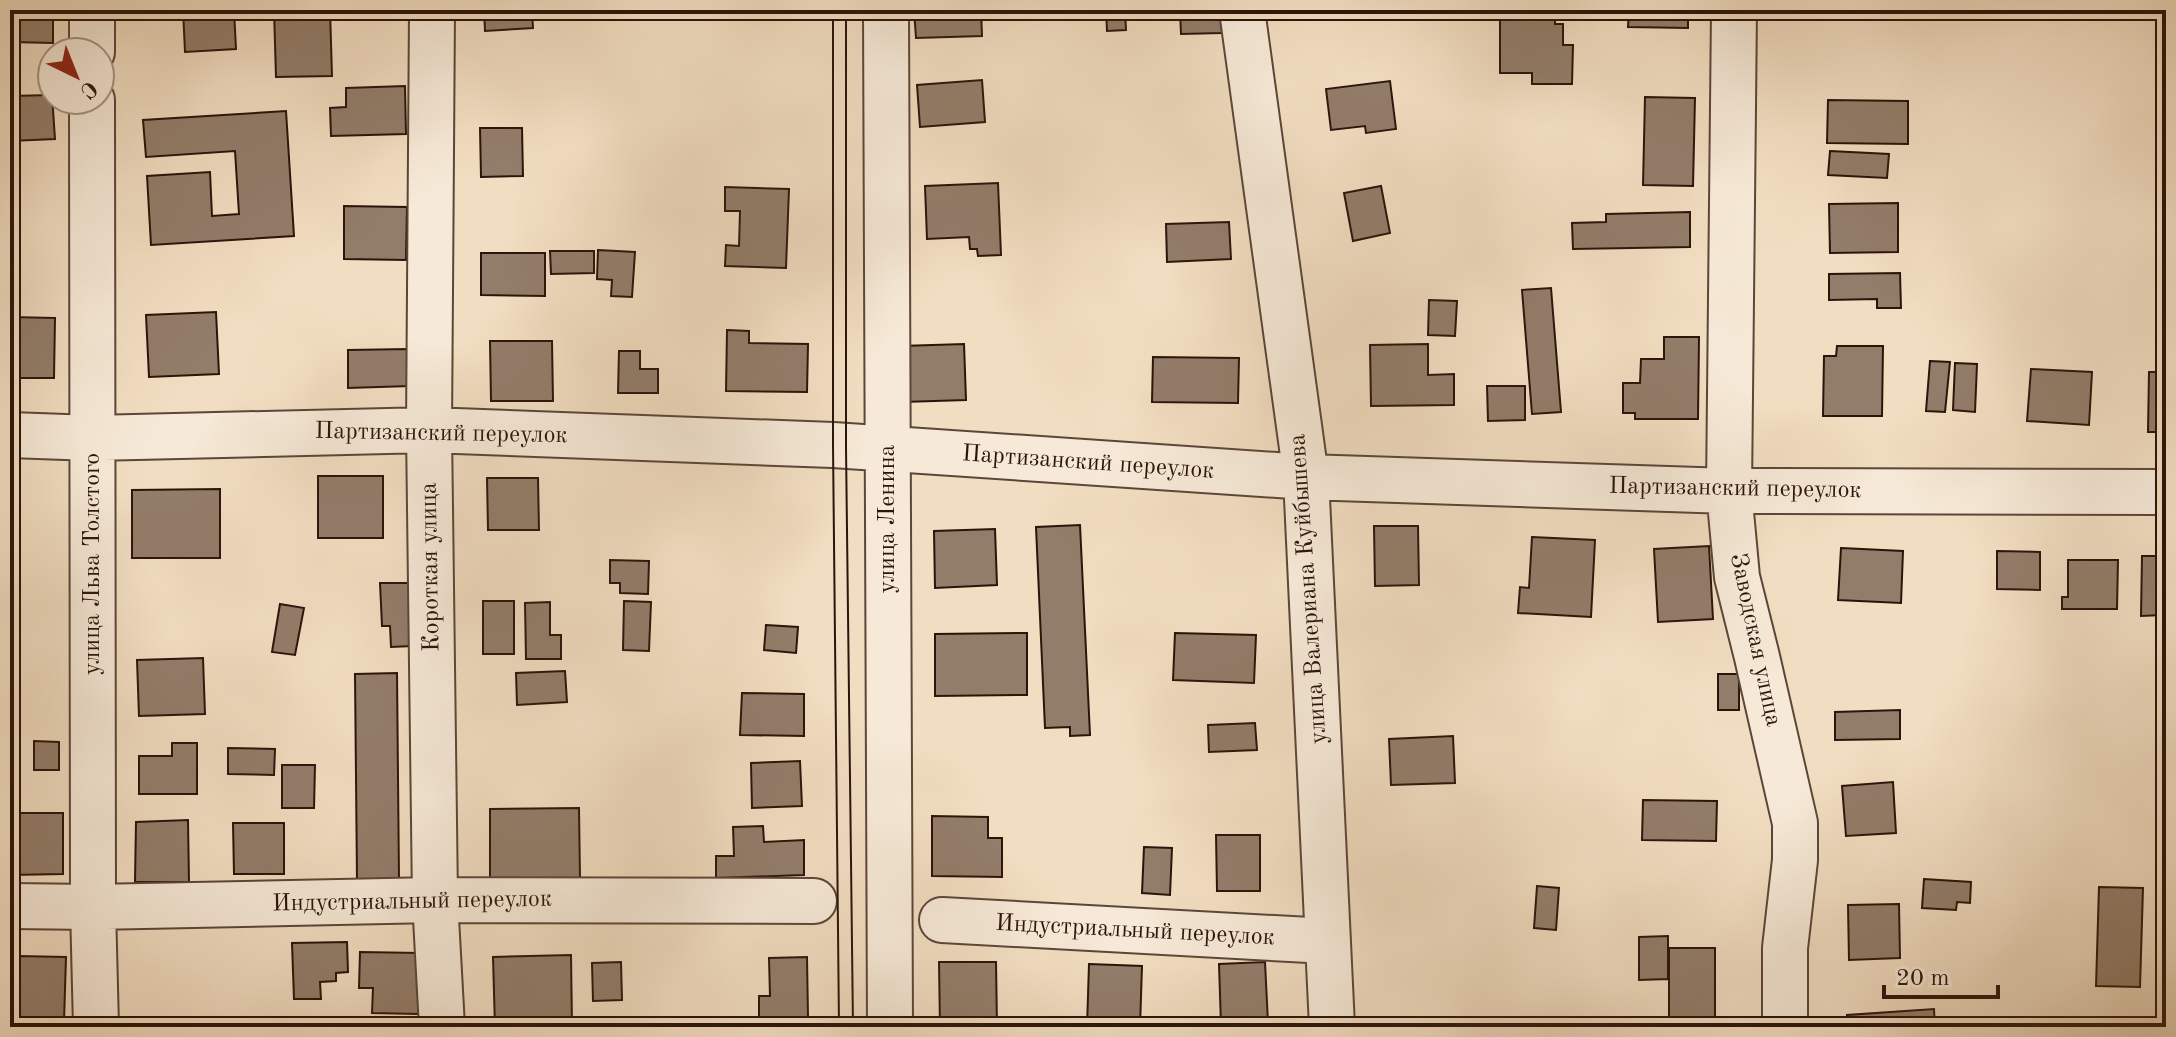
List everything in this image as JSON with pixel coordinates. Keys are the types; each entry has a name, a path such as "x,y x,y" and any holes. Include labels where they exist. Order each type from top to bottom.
{"street":[{"path":"92,10 92,36"},
{"name":"Короткая улица","path":"432,10 429,430 435,900 442,1027"},
{"name":"улица Ленина","path":"886,10 890,1027"},
{"name":"улица Валериана Куйбышева","path":"1242,10 1306,477 1332,1027"},
{"name":"Заводская улица","path":"1734,10 1729,491 1737,577 1795,823 1795,860 1785,948 1785,1027"},
{"name":"улица Льва Толстого","path":"92,116 93,907 96,1027"},
{"name":"Партизанский переулок","path":"10,435 93,438 429,430 833,445 1306,477 1729,491 2166,492"},
{"name":"Индустриальный переулок","path":"10,906 435,900 814,901"},
{"name":"Индустриальный переулок","path":"942,920 1328,941"}],"building":[{"path":"10,10 53,10 53,36 36,36 36,43 10,42"},
{"path":"183,10 234,10 236,49 185,52"},
{"path":"274,10 330,10 332,76 276,77"},
{"path":"484,10 532,10 533,28 485,31"},
{"path":"914,10 981,10 982,36 916,38"},
{"path":"1106,10 1125,10 1126,30 1107,31"},
{"path":"1180,10 1221,10 1222,33 1181,34"},
{"path":"1331,10 1399,10 1400,14 1331,16"},
{"path":"1500,10 1555,10 1555,24 1563,24 1563,45 1573,45 1572,84 1532,84 1532,73 1500,73"},
{"path":"1629,10 1688,10 1688,28 1628,27"},
{"path":"1829,10 1894,10 1894,19 1828,18"},
{"path":"982,80 985,122 920,127 917,85"},
{"path":"1390,81 1396,129 1366,133 1365,126 1331,130 1326,89"},
{"path":"405,86 406,134 331,136 330,108 346,107 346,88"},
{"path":"36,95 36,116 53,116 55,139 10,141 10,96"},
{"path":"1645,97 1695,98 1693,186 1643,185"},
{"path":"1828,100 1908,101 1908,144 1827,143"},
{"path":"286,111 294,236 151,245 147,176 210,172 212,216 239,214 235,151 146,157 143,120"},
{"path":"480,128 522,128 523,176 481,177"},
{"path":"1830,151 1889,154 1887,178 1828,175"},
{"path":"998,183 1001,255 978,256 977,249 970,249 969,237 927,239 925,186"},
{"path":"1381,186 1390,233 1353,241 1344,193"},
{"path":"725,187 789,189 786,268 725,266 726,245 739,246 740,211 725,211"},
{"path":"1898,203 1898,252 1830,253 1829,204"},
{"path":"344,206 407,207 406,260 344,259"},
{"path":"1690,212 1690,247 1573,249 1572,223 1606,222 1606,214"},
{"path":"1229,222 1231,259 1167,262 1166,224"},
{"path":"598,250 635,252 632,297 611,296 612,280 597,279"},
{"path":"550,251 594,251 594,273 551,274"},
{"path":"481,253 545,253 545,296 481,295"},
{"path":"1900,273 1901,308 1877,308 1877,299 1829,300 1829,274"},
{"path":"1551,288 1561,412 1532,414 1522,290"},
{"path":"1429,300 1457,301 1455,336 1428,335"},
{"path":"216,312 219,374 149,377 146,315"},
{"path":"10,317 55,318 54,378 10,378"},
{"path":"727,330 749,331 749,343 808,344 807,392 726,391"},
{"path":"1664,337 1699,337 1698,419 1635,419 1635,413 1623,413 1623,383 1640,383 1641,359 1664,359"},
{"path":"490,341 552,341 553,401 491,401"},
{"path":"964,344 966,400 903,402 901,346"},
{"path":"1428,344 1428,375 1454,374 1454,405 1371,406 1370,345"},
{"path":"1837,346 1883,346 1882,416 1823,416 1824,356 1836,356"},
{"path":"409,349 410,386 348,388 348,350"},
{"path":"619,351 640,351 640,369 658,369 658,393 618,393"},
{"path":"1153,357 1239,358 1238,403 1152,402"},
{"path":"1930,361 1950,362 1945,412 1926,411"},
{"path":"1955,363 1977,364 1975,412 1953,410"},
{"path":"2031,369 2092,372 2089,425 2027,421"},
{"path":"2149,372 2166,372 2166,432 2148,432"},
{"path":"1487,386 1525,386 1525,420 1488,421"},
{"path":"318,476 383,476 383,538 318,538"},
{"path":"487,478 538,478 539,530 488,530"},
{"path":"220,489 220,558 132,558 132,490"},
{"path":"1080,525 1090,735 1070,736 1070,727 1045,728 1036,527"},
{"path":"1374,526 1418,526 1419,585 1375,586"},
{"path":"995,529 997,585 935,588 934,531"},
{"path":"1532,537 1595,540 1591,617 1518,613 1520,587 1529,588"},
{"path":"1709,546 1713,619 1658,622 1654,549"},
{"path":"1841,548 1903,551 1901,603 1838,600"},
{"path":"1997,551 2040,552 2040,590 1997,589"},
{"path":"2142,556 2163,556 2163,615 2141,616"},
{"path":"610,560 649,561 648,594 620,593 620,583 610,583"},
{"path":"2068,560 2118,560 2117,609 2062,609 2062,597 2068,597"},
{"path":"380,583 411,583 412,646 391,647 390,626 382,626"},
{"path":"483,601 514,601 514,654 483,654"},
{"path":"624,601 651,602 649,651 623,650"},
{"path":"550,602 550,635 561,635 561,659 526,659 525,603"},
{"path":"280,604 304,608 295,655 272,652"},
{"path":"766,625 798,627 796,653 764,650"},
{"path":"1027,633 1027,695 935,696 935,634"},
{"path":"1175,633 1256,635 1254,683 1173,680"},
{"path":"203,658 205,714 139,716 137,660"},
{"path":"565,671 567,702 517,705 516,673"},
{"path":"397,673 399,879 357,879 355,674"},
{"path":"1718,674 1739,674 1739,710 1718,710"},
{"path":"742,693 804,694 804,736 740,735"},
{"path":"1900,710 1900,739 1835,740 1835,712"},
{"path":"1255,723 1257,750 1209,752 1208,725"},
{"path":"1453,736 1455,783 1391,785 1389,739"},
{"path":"34,741 59,742 59,770 34,770"},
{"path":"172,743 197,743 197,794 139,794 139,756 172,756"},
{"path":"228,748 275,749 274,775 228,774"},
{"path":"800,761 802,806 752,808 751,763"},
{"path":"282,765 315,765 314,808 282,808"},
{"path":"1893,782 1896,833 1846,836 1842,786"},
{"path":"1643,800 1717,801 1716,841 1642,840"},
{"path":"579,808 580,879 490,880 490,809"},
{"path":"14,813 63,813 63,874 10,875"},
{"path":"932,816 988,817 988,838 1002,838 1002,877 932,876"},
{"path":"188,820 189,882 135,882 136,822"},
{"path":"233,823 284,823 284,874 234,874"},
{"path":"763,826 764,842 804,840 804,875 716,878 716,856 734,856 733,827"},
{"path":"1216,835 1260,835 1260,891 1217,891"},
{"path":"1144,847 1172,848 1170,895 1142,893"},
{"path":"1924,879 1971,882 1970,903 1957,902 1956,910 1922,908"},
{"path":"1537,886 1559,888 1556,930 1534,928"},
{"path":"2099,887 2143,888 2140,987 2096,986"},
{"path":"1899,904 1900,958 1849,960 1848,905"},
{"path":"1668,936 1668,979 1639,980 1639,937"},
{"path":"347,942 348,972 336,973 336,981 320,982 321,999 294,999 292,943"},
{"path":"1669,948 1715,948 1715,1024 1669,1024"},
{"path":"360,952 420,953 418,1014 372,1013 373,988 359,988"},
{"path":"571,955 572,1027 495,1027 493,957"},
{"path":"18,956 66,957 64,1022 16,1021"},
{"path":"807,957 808,1017 759,1017 759,996 770,996 769,958"},
{"path":"621,962 622,1000 593,1001 592,963"},
{"path":"939,962 996,962 997,1027 940,1027"},
{"path":"1265,962 1268,1023 1221,1025 1219,964"},
{"path":"1089,964 1142,966 1140,1027 1087,1027"},
{"path":"1934,1009 1935,1027 1848,1027 1847,1015"}],"tram line":[{"path":"833,10 833,445 839,1027"},
{"path":"846,10 846,447 853,1027"}]}
